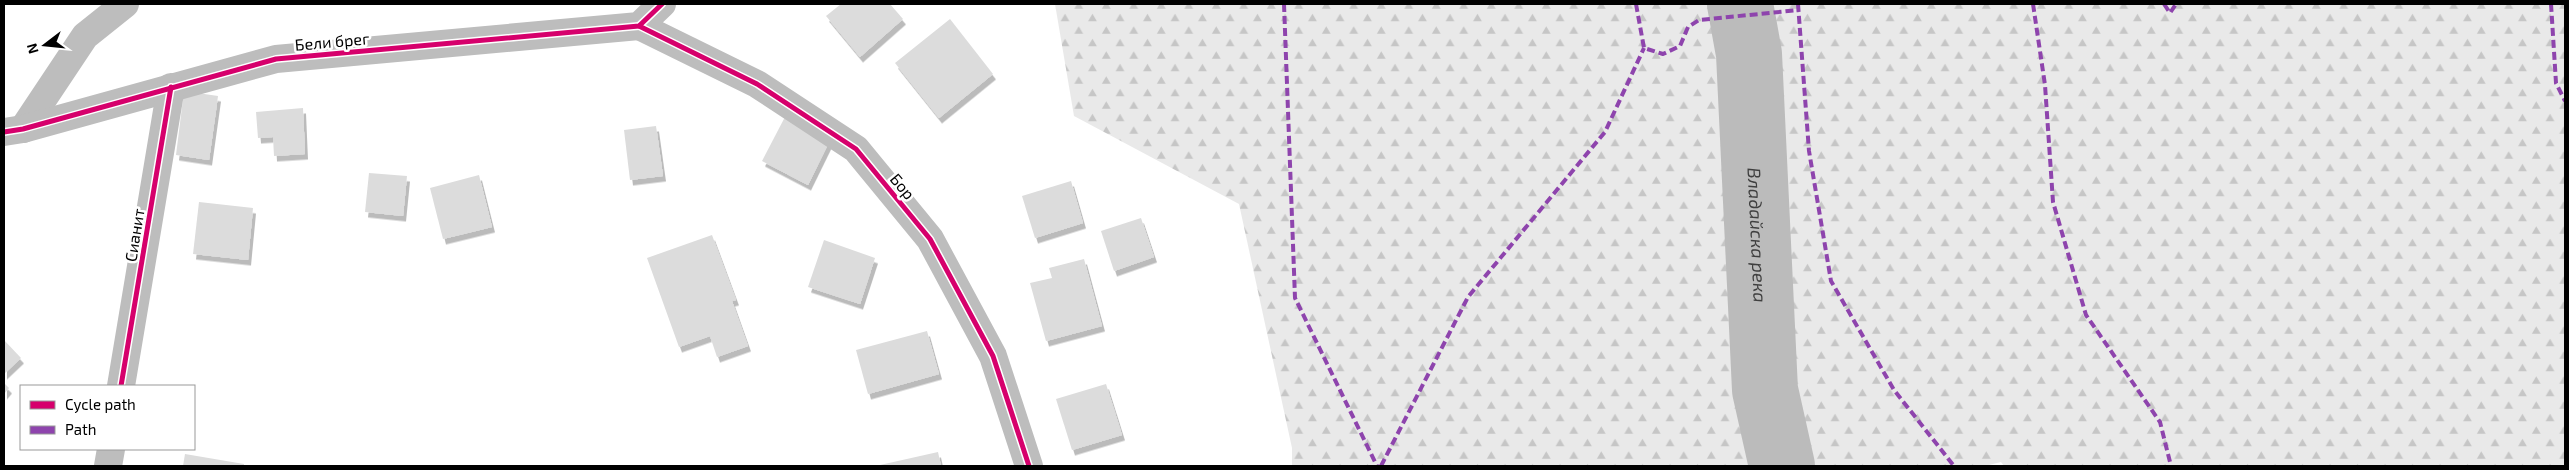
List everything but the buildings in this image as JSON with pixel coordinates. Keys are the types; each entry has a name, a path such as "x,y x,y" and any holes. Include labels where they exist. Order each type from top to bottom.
{"street":[{"path":"13,131 85,36 125,4"},
{"path":"639,26 662,4"},
{"name":"Бели брег","path":"13,131 276,59 639,26"},
{"name":"Бор","path":"639,26 757,84 856,149 930,239 993,356 1029,466"},
{"name":"Сианит","path":"122,385 171,87"},
{"path":"108,466 111,450"}],"green space":[{"path":"1055,4 2565,4 2565,466 2004,466 2001,462 1985,466 1292,466 1292,448 1239,204 1074,116"}],"waterway":[{"name":"Владайска река","path":"1740,4 1749,54 1765,390 1782,466"}],"marked path":[{"path":"1284,4 1295,298 1377,466"},
{"path":"1636,4 1644,48 1663,54 1680,46 1688,27 1699,20 1799,10"},
{"path":"1798,4 1809,151 1831,281 1894,390 1954,466"},
{"path":"2033,4 2045,85 2053,202 2086,315 2160,422 2171,466"},
{"path":"2164,4 2170,13 2176,4"},
{"path":"2551,4 2556,83 2565,101"},
{"path":"1381,466 1468,297 1605,132 1644,48"}],"cycle path":[{"path":"4,132 23,129 276,59 639,26 662,4"},
{"path":"639,26 757,84 856,149 930,239 993,356 1029,466"},
{"path":"121,385 171,87"}]}
